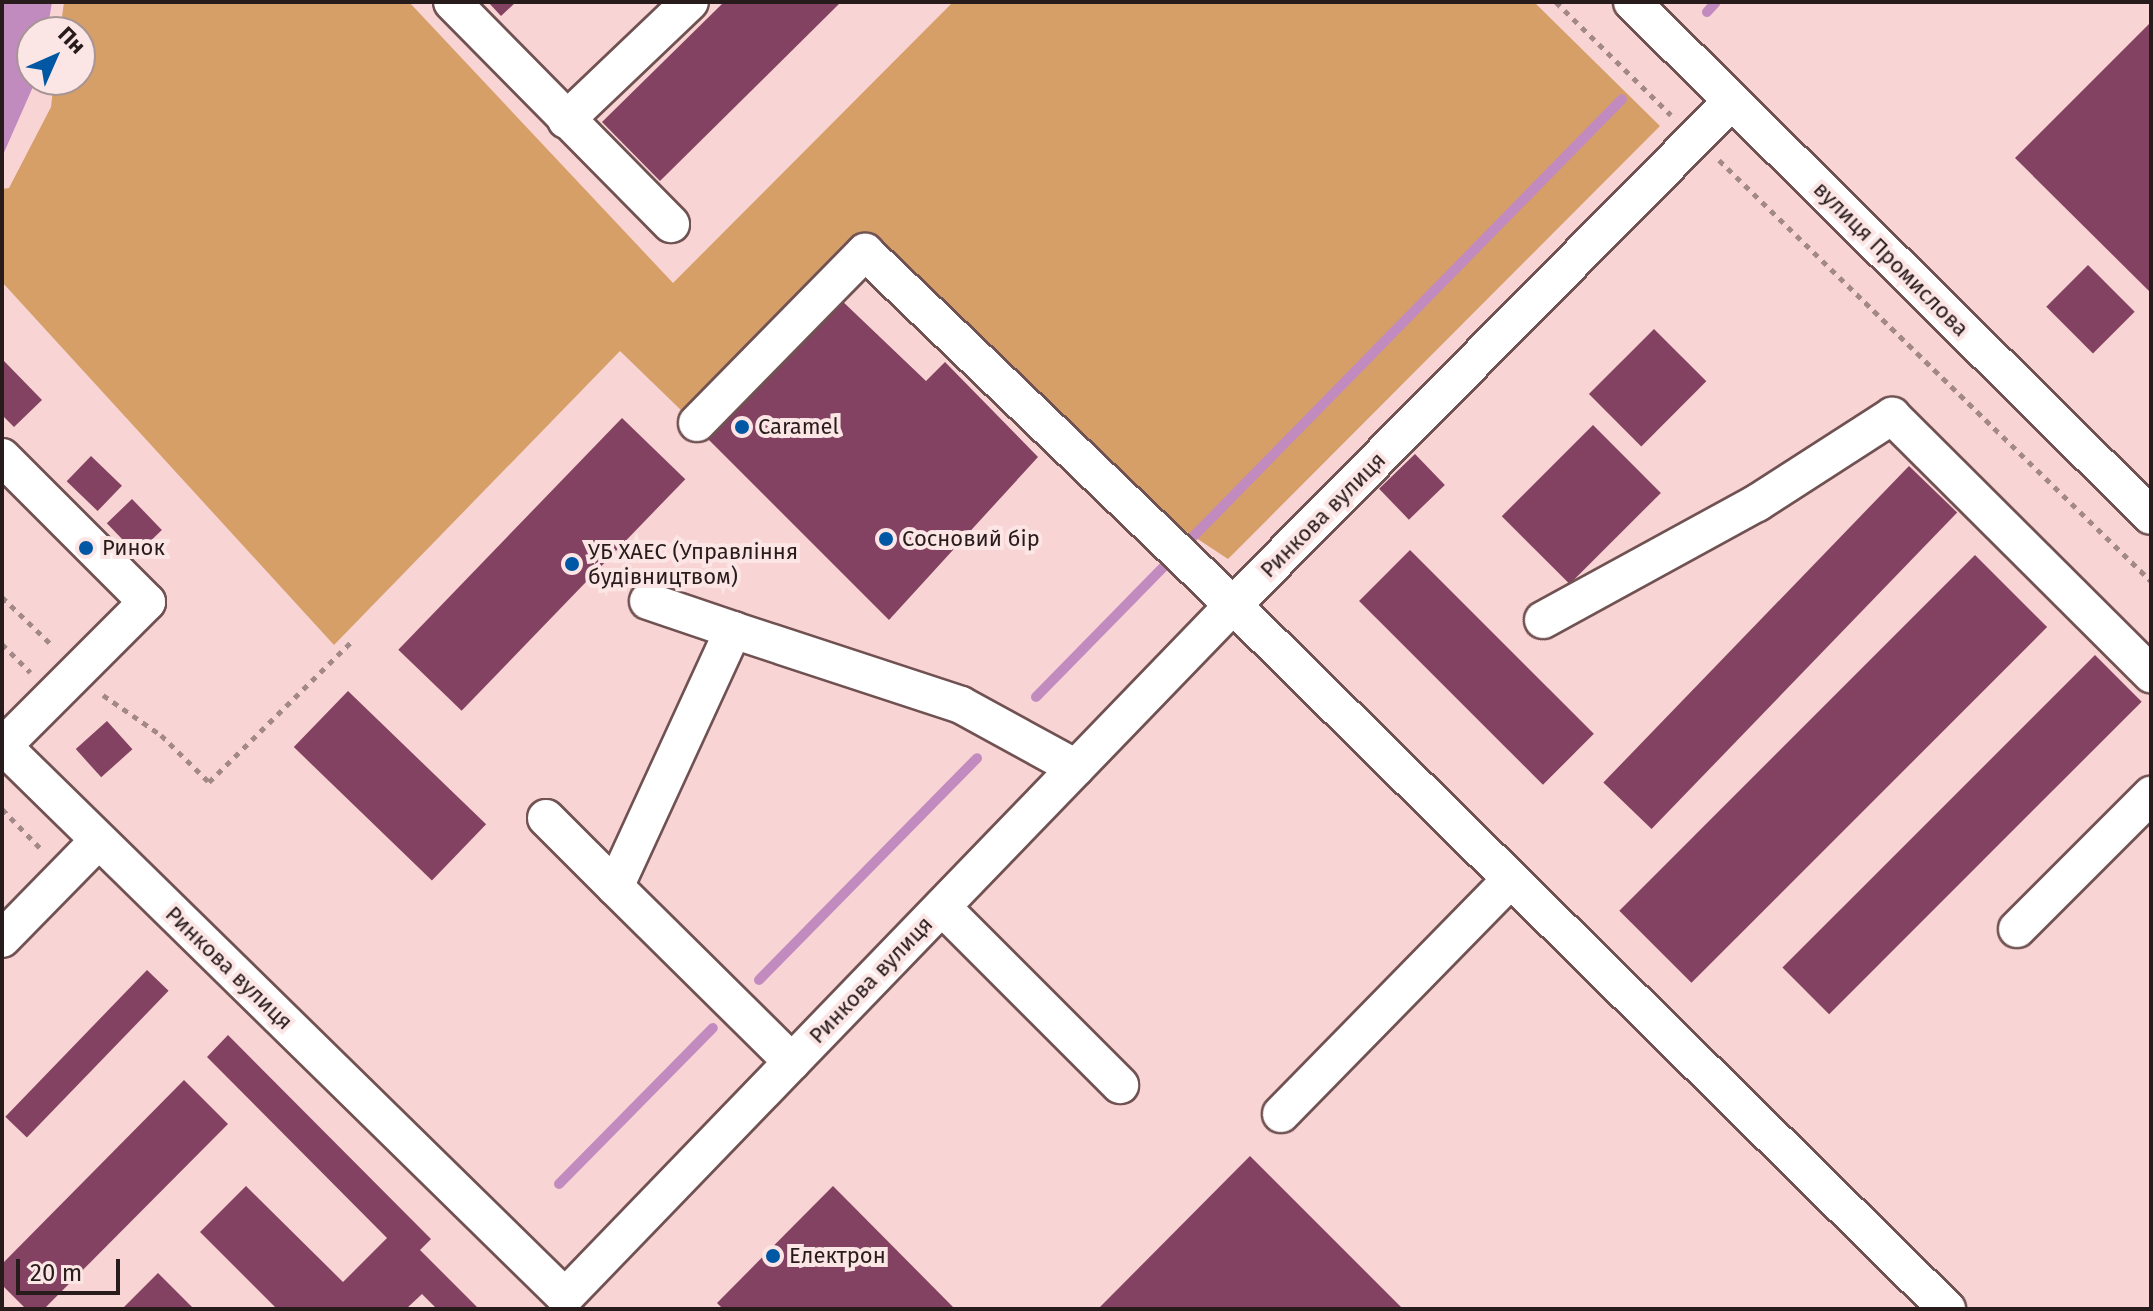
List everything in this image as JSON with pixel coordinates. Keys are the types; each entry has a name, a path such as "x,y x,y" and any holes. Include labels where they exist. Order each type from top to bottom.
{"street":[{"path":"452,2 671,224"},
{"path":"566,120 690,2"},
{"name":"вулиця Промислова","path":"1632,2 2151,516"},
{"name":"Ринкова вулиця","path":"2,746 569,1303 792,1062 1233,605 1732,101"},
{"path":"697,423 865,252 1233,605 1947,1309"},
{"path":"1543,620 1757,503 1892,416 2151,674"},
{"path":"2,457 147,602 2,746"},
{"path":"648,601 961,705 1076,768"},
{"path":"615,887 733,630"},
{"path":"2017,929 2149,799"},
{"path":"546,818 792,1062"},
{"path":"2,939 98,841"},
{"path":"1281,1114 1510,880"},
{"path":"942,907 1120,1085"}],"path":[{"path":"1556,2 2151,581"},
{"path":"2,597 117,709 161,735 209,782 353,640"},
{"path":"2,809 66,874"}],"shaded area":[{"path":"2,2 52,2 50,16 16,16 16,96 29,96 2,157"},
{"path":"64,2 409,2 673,283 953,2 1534,2 1660,126 1228,559 1184,530 850,240 684,413 620,351 334,645 2,282 2,189 9,188 51,107 52,96 96,96 96,16 62,16"}],"building":[{"path":"488,2 516,2 501,16"},
{"path":"724,2 841,2 660,181 602,122"},
{"path":"2151,22 2151,293 2015,158"},
{"path":"2088,265 2135,312 2093,353 2046,307"},
{"name":"Сосновий бір","path":"839,298 926,381 945,362 1038,457 889,620 708,439"},
{"path":"1654,329 1706,381 1641,446 1589,394"},
{"path":"4,361 42,400 14,427 2,415"},
{"path":"622,418 685,479 462,711 398,650"},
{"path":"1593,425 1661,493 1570,584 1502,516"},
{"path":"1415,454 1445,485 1409,520 1379,489"},
{"path":"91,456 122,486 98,511 67,481"},
{"path":"1909,466 1957,513 1652,829 1603,783"},
{"path":"132,499 162,530 137,554 107,523"},
{"path":"1410,550 1594,734 1543,785 1359,601"},
{"path":"1975,555 2047,627 1691,983 1619,911"},
{"path":"2095,655 2142,702 1829,1014 1782,968"},
{"path":"348,691 486,824 432,880 294,747"},
{"path":"107,721 132,749 101,777 76,749"},
{"path":"147,970 169,991 27,1138 5,1117"},
{"path":"228,1035 431,1239 420,1250 479,1309 437,1309 422,1294 406,1309 277,1309 200,1232 246,1186 343,1282 387,1238 207,1057"},
{"path":"184,1080 228,1124 44,1309 26,1309 2,1285 2,1264"},
{"path":"1250,1156 1403,1309 1098,1309"},
{"path":"833,1186 955,1309 723,1309 717,1303"},
{"path":"158,1273 194,1309 122,1309"}],"waterway":[{"path":"1707,12 1716,2"},
{"path":"1036,697 1622,99"},
{"path":"759,980 977,758"},
{"path":"559,1184 713,1028"}],"place":[{"name":"Caramel","path":"742,427"},
{"name":"Сосновий бір","path":"886,539"},
{"name":"Ринок","path":"86,548"},
{"name":"УБ ХАЕС (Управління будівництвом)","path":"572,564"},
{"name":"Електрон","path":"773,1256"}]}
